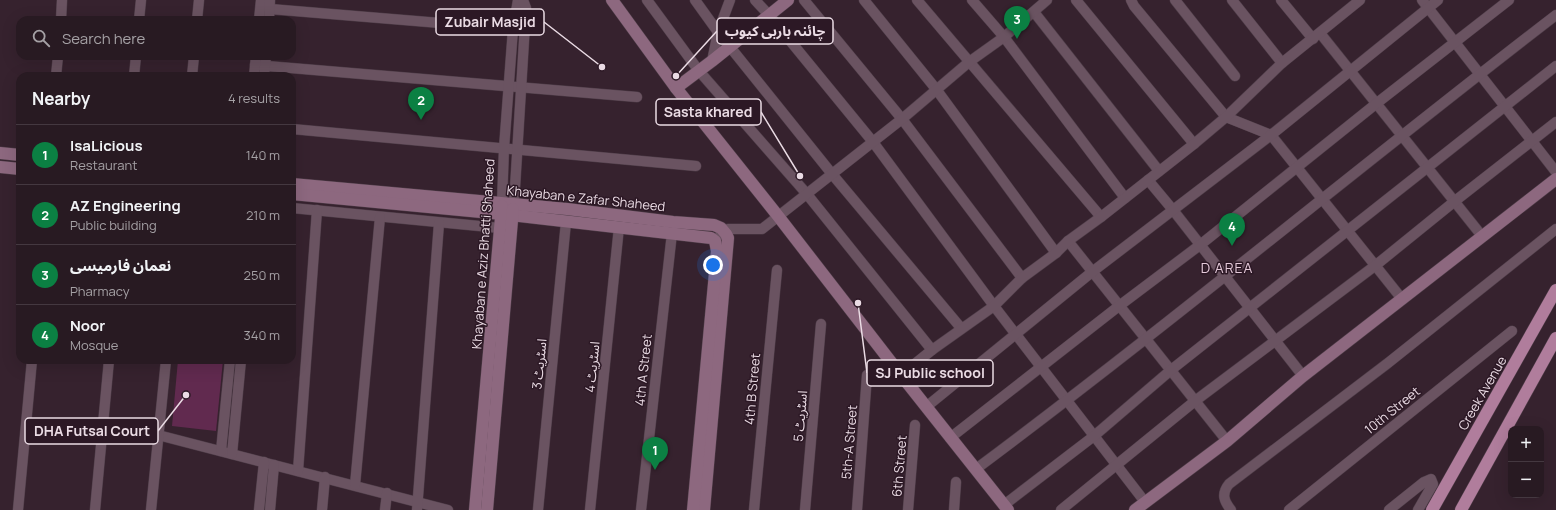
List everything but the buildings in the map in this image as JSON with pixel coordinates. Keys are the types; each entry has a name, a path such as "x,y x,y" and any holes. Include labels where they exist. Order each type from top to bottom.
{"main road":[{"name":"Creek Avenue","path":"1432,510 1556,290"},
{"path":"1461,510 1556,338"}],"street":[{"path":"61,16 62,0"},
{"path":"139,16 141,0"},
{"path":"197,16 199,0"},
{"path":"259,16 261,0"},
{"name":"Khayaban e Aziz Bhatti Shaheed","path":"475,510 500,228 508,209 504,148 513,29 518,0"},
{"name":"Khayaban e Aziz Bhatti Shaheed","path":"487,510 508,209 517,150 526,8 523,0"},
{"path":"612,0 676,88 778,216 901,376 1006,507 1094,436 1171,370 1250,309 1504,105 1556,66"},
{"path":"647,0 699,71 806,193 932,350"},
{"path":"695,0 718,32 832,174 961,328"},
{"path":"712,61 718,32 730,0"},
{"path":"755,0 873,142 994,306 1094,436 1116,466 1140,506 1227,441 1303,376 1556,179"},
{"path":"676,88 788,0"},
{"path":"804,0 902,119 1022,278"},
{"path":"864,0 936,89 1056,254"},
{"path":"917,0 1101,217"},
{"path":"972,0 1004,37 1124,198"},
{"path":"704,510 726,235 728,229 762,229 902,119 968,62 1004,37 1047,0"},
{"path":"1076,0 1194,144"},
{"path":"1131,0 1144,18 1226,117 1271,134 1402,299"},
{"path":"1175,0 1235,76"},
{"path":"1232,0 1282,63"},
{"path":"1281,0 1350,70 1482,236"},
{"path":"901,376 961,328 994,306 1022,278 1056,254 1068,241 1194,144 1226,117 1282,63 1360,0"},
{"path":"926,407 1092,272 1271,134 1350,70 1425,4 1438,0"},
{"path":"950,438 1119,306 1200,245 1377,103 1456,43 1509,0"},
{"path":"268,16 270,4 513,29"},
{"path":"1425,4 1556,172"},
{"path":"1034,12 1159,171"},
{"path":"976,469 1146,340 1402,135 1556,15"},
{"path":"56,72 58,60"},
{"path":"134,72 136,60"},
{"path":"192,72 194,60"},
{"path":"261,64 520,88 637,97"},
{"path":"1061,510 1195,401 1376,265 1454,201 1556,122"},
{"path":"296,129 696,166"},
{"path":"0,153 16,155"},
{"path":"0,167 16,169"},
{"path":"1148,180 1303,376"},
{"name":"Khayaban e Zafar Shaheed","path":"296,184 508,209 714,225 721,228 726,235"},
{"path":"296,194 508,209 566,222 672,233 711,238 715,241 718,251 693,510"},
{"path":"296,208 500,228"},
{"path":"298,471 317,210"},
{"path":"355,485 380,217"},
{"name":"اسٹریٹ 3","path":"538,510 566,222"},
{"path":"417,506 439,223"},
{"name":"اسٹریٹ 4","path":"590,510 619,227"},
{"path":"1231,510 1223,496 1224,490 1229,484 1394,358 1556,229"},
{"name":"4th A Street","path":"641,510 672,233"},
{"path":"715,241 726,235"},
{"path":"1068,241 1227,441"},
{"name":"4th B Street","path":"754,510 777,270"},
{"name":"اسٹریٹ 5","path":"805,510 820,324"},
{"name":"10th Street","path":"1289,510 1512,331"},
{"path":"18,510 32,364"},
{"path":"95,510 109,364"},
{"path":"151,510 166,364"},
{"path":"221,451 230,364"},
{"path":"232,454 241,364"},
{"name":"5th-A Street","path":"857,510 867,375"},
{"name":"6th Street","path":"908,510 915,424"},
{"path":"158,435 387,493 417,506 448,510"},
{"path":"259,510 264,462"},
{"path":"270,510 274,465"},
{"path":"322,510 325,477"},
{"path":"1389,510 1424,482 1431,479 1433,484 1418,510"},
{"path":"954,510 956,482"},
{"path":"385,510 387,493"}],"shaded area":[{"path":"178,364 223,364 216,431 172,426"}],"place":[{"name":"نعمان فارمیسی","path":"1017,39"},
{"name":"Zubair Masjid","path":"602,67"},
{"name":"چائنہ باربی کیوب","path":"676,76"},
{"name":"AZ Engineering","path":"421,120"},
{"name":"Sasta khared","path":"800,176"},
{"name":"Noor","path":"1232,246"},
{"name":"SJ Public school","path":"858,303"},
{"name":"DHA Futsal Court","path":"186,395"},
{"name":"IsaLicious","path":"655,470"}],"district":[{"name":"D AREA","path":"1227,268"}]}
